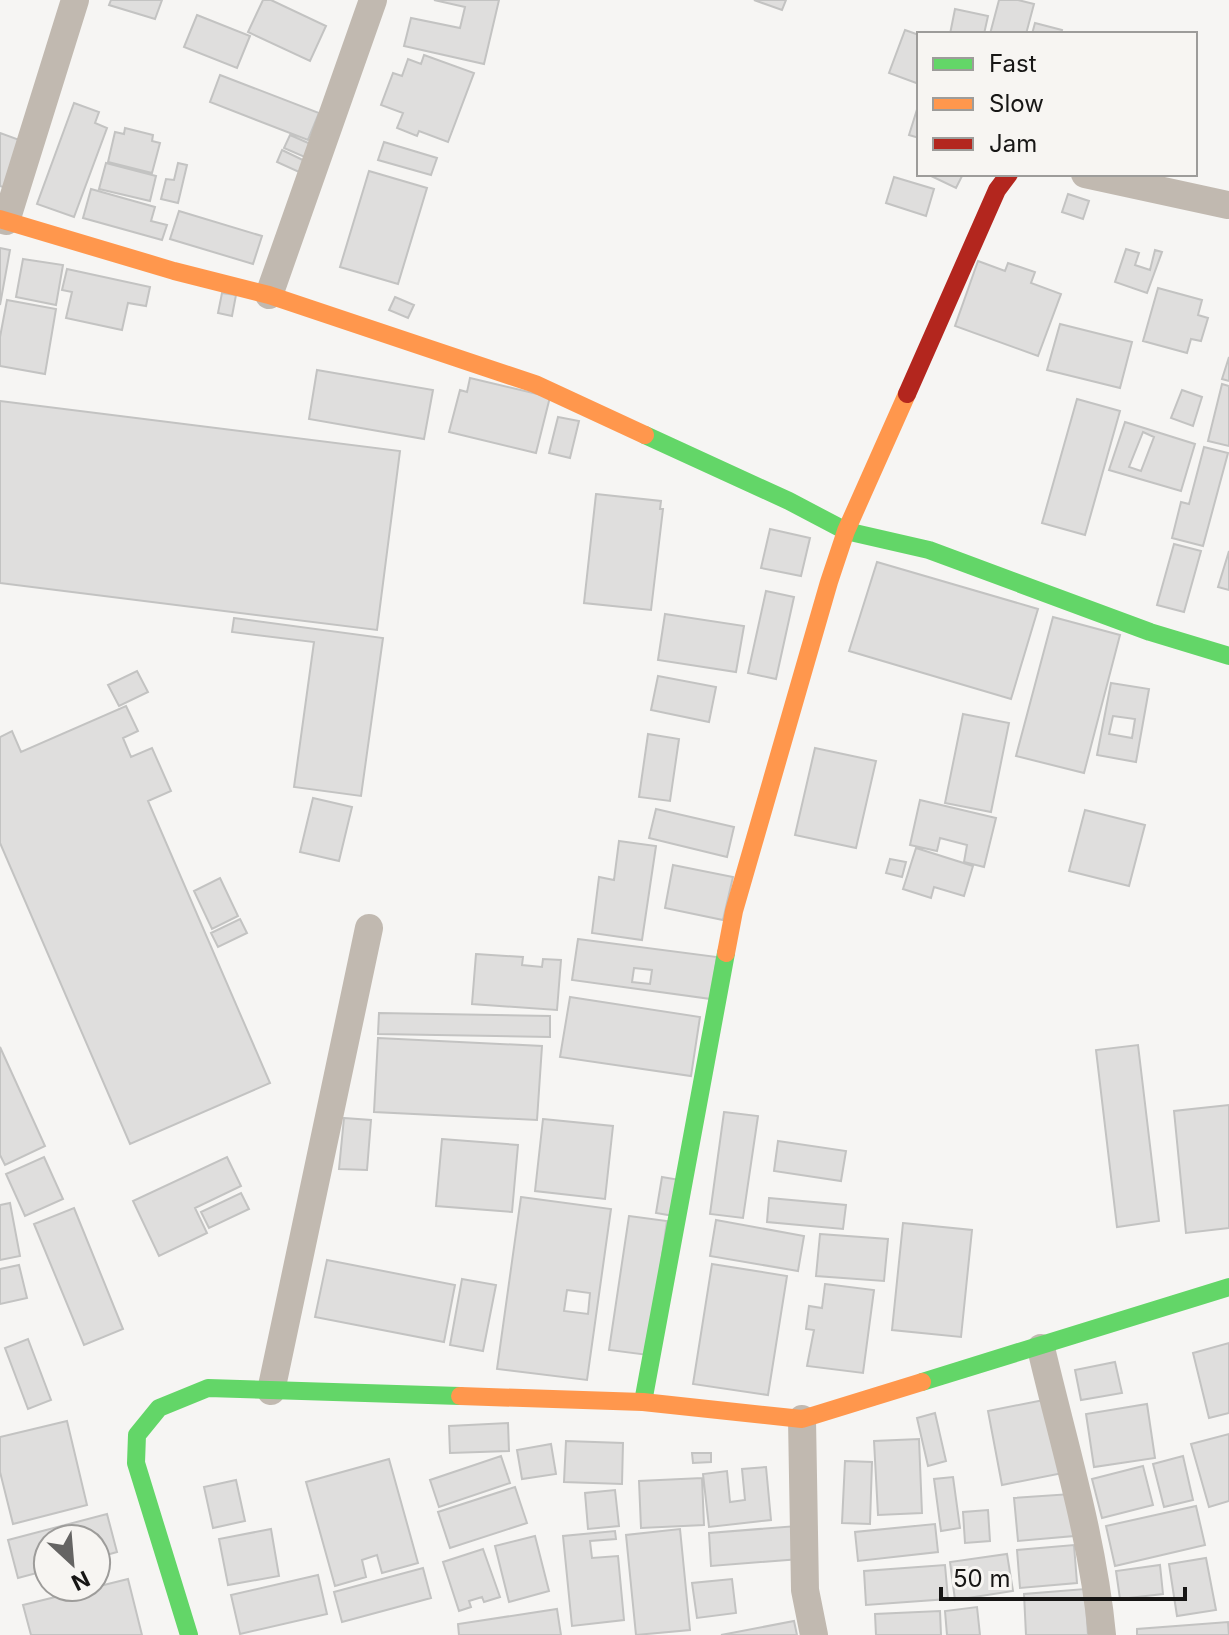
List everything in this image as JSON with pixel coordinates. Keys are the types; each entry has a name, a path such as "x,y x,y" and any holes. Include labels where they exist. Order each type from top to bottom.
{"street":[{"path":"75,0 3,220 174,271 269,295 535,384 747,481 846,531 929,550 1150,632 1229,656"},
{"path":"269,295 373,0"},
{"path":"643,1402 734,911 846,531 997,190 1008,176"},
{"path":"1094,176 1229,206"},
{"path":"271,1391 369,928"},
{"path":"189,1635 136,1463 137,1435 159,1408 208,1388 643,1402 802,1419 1041,1348 1229,1287"},
{"path":"1041,1348 1088,1545 1102,1635"},
{"path":"802,1419 805,1590 814,1635"}],"building":[{"path":"111,0 162,0 155,19 109,5"},
{"path":"263,0 271,0 326,26 310,61 248,32"},
{"path":"434,0 499,0 484,64 404,46 411,18 460,28 465,7"},
{"path":"754,0 786,0 782,10"},
{"path":"999,0 1034,4 1027,32 991,32"},
{"path":"955,9 988,16 984,32 950,32"},
{"path":"197,15 250,36 237,68 184,47"},
{"path":"1035,23 1062,30 1062,32 1033,32"},
{"path":"905,30 917,34 917,83 889,73"},
{"path":"424,55 474,73 448,142 419,131 417,136 397,128 403,113 381,105 393,73 402,76 408,59 421,64"},
{"path":"220,75 319,113 308,140 210,102"},
{"path":"74,103 99,112 95,123 107,128 74,217 37,204"},
{"path":"917,109 917,137 909,135"},
{"path":"125,128 153,135 152,141 160,143 152,173 108,162 115,132 124,134"},
{"path":"0,133 25,142 8,189 0,186"},
{"path":"290,135 313,145 307,158 284,148"},
{"path":"384,142 437,158 431,175 378,160"},
{"path":"282,150 305,161 299,172 277,162"},
{"path":"106,163 156,176 150,201 99,189"},
{"path":"178,163 187,165 178,203 161,199 166,179 174,180"},
{"path":"369,171 427,188 398,284 340,267"},
{"path":"931,176 962,176 956,188"},
{"path":"894,177 934,189 926,216 886,203"},
{"path":"91,189 155,207 151,221 167,225 162,240 83,218"},
{"path":"1068,194 1089,201 1083,219 1062,212"},
{"path":"179,211 262,236 253,264 170,239"},
{"path":"0,248 10,250 0,305"},
{"path":"1126,249 1139,253 1135,265 1150,270 1155,250 1162,252 1147,293 1115,282"},
{"path":"23,259 63,265 56,305 16,297"},
{"path":"978,261 1005,271 1008,263 1035,272 1031,283 1061,294 1038,356 955,326"},
{"path":"67,269 150,287 146,306 128,303 122,330 66,318 72,292 62,290"},
{"path":"1158,288 1202,300 1198,315 1208,318 1201,341 1191,339 1187,353 1143,341"},
{"path":"222,293 236,295 232,316 218,313"},
{"path":"395,297 414,305 408,318 389,310"},
{"path":"7,300 56,309 45,374 0,366 0,337"},
{"path":"1060,324 1132,342 1120,388 1047,370"},
{"path":"1229,357 1229,381 1222,379"},
{"path":"317,370 433,390 424,439 309,419"},
{"path":"470,378 550,397 536,453 449,432 460,390 467,392"},
{"path":"1222,384 1229,386 1229,446 1208,441"},
{"path":"1182,390 1202,397 1193,426 1171,418"},
{"path":"1077,399 1120,411 1085,535 1042,523"},
{"path":"0,401 400,451 377,630 0,583"},
{"path":"558,417 579,421 570,458 549,453"},
{"path":"1125,422 1195,444 1181,491 1109,470","holes":["1143,432 1154,437 1141,471 1129,467"]},
{"path":"1204,447 1228,453 1203,546 1172,538 1181,502 1189,504"},
{"path":"596,494 661,501 660,509 663,509 651,610 584,603"},
{"path":"770,529 810,538 801,576 761,568"},
{"path":"1174,544 1201,551 1184,612 1157,605"},
{"path":"1229,551 1229,590 1218,587"},
{"path":"877,562 1038,609 1011,699 849,651"},
{"path":"766,591 794,597 776,679 748,673"},
{"path":"665,614 744,626 736,672 658,660"},
{"path":"1053,617 1120,635 1084,773 1016,756"},
{"path":"234,618 383,638 361,796 294,787 314,642 232,632"},
{"path":"137,671 148,692 119,706 108,685"},
{"path":"658,676 716,687 709,722 651,710"},
{"path":"1111,683 1149,689 1136,762 1097,755","holes":["1113,716 1135,719 1132,738 1109,734"]},
{"path":"126,706 138,731 123,738 131,757 152,748 171,791 148,801 270,1083 130,1144 0,843 0,737 12,731 21,752"},
{"path":"963,714 1009,723 991,812 945,803"},
{"path":"648,734 679,739 670,801 639,797"},
{"path":"815,748 876,761 856,848 795,835"},
{"path":"313,798 352,807 339,861 300,852"},
{"path":"920,800 996,818 984,867 964,862 967,845 940,838 937,851 910,845"},
{"path":"656,809 734,827 727,857 649,838"},
{"path":"1085,810 1145,825 1129,886 1069,871"},
{"path":"619,841 656,846 642,940 592,933 599,877 614,880"},
{"path":"916,848 973,866 964,896 934,887 931,898 903,889"},
{"path":"890,859 906,862 902,877 886,873"},
{"path":"673,865 733,877 723,920 665,908"},
{"path":"220,878 238,916 212,929 194,891"},
{"path":"240,919 247,933 218,947 211,933"},
{"path":"578,939 717,957 711,999 572,980","holes":["634,968 652,970 650,984 632,982"]},
{"path":"476,954 523,957 522,965 542,967 543,959 561,960 557,1010 472,1004"},
{"path":"570,997 700,1017 691,1076 560,1057"},
{"path":"379,1013 550,1016 550,1037 378,1034"},
{"path":"378,1038 542,1046 537,1120 374,1112"},
{"path":"1138,1045 1159,1221 1117,1227 1096,1050"},
{"path":"0,1047 45,1146 5,1165 0,1155"},
{"path":"1229,1105 1229,1228 1186,1233 1174,1111"},
{"path":"724,1112 758,1116 743,1218 710,1214"},
{"path":"344,1118 371,1120 367,1170 339,1169"},
{"path":"543,1119 613,1126 605,1199 535,1191"},
{"path":"442,1139 518,1145 512,1212 436,1206"},
{"path":"778,1141 846,1151 841,1181 774,1171"},
{"path":"44,1157 63,1199 25,1216 6,1174"},
{"path":"227,1157 241,1186 195,1208 207,1233 159,1256 133,1201"},
{"path":"662,1177 680,1180 674,1216 656,1213"},
{"path":"241,1193 249,1209 209,1228 201,1212"},
{"path":"521,1197 611,1209 587,1380 497,1369","holes":["567,1290 590,1293 588,1314 564,1311"]},
{"path":"769,1198 846,1205 843,1229 767,1222"},
{"path":"10,1203 20,1256 0,1260 0,1205"},
{"path":"74,1208 123,1329 84,1345 34,1224"},
{"path":"629,1216 667,1221 648,1355 609,1350"},
{"path":"716,1220 804,1236 798,1271 710,1256"},
{"path":"903,1223 972,1230 961,1337 892,1330"},
{"path":"820,1234 888,1239 884,1281 816,1276"},
{"path":"327,1260 455,1285 444,1342 315,1317"},
{"path":"712,1264 787,1276 768,1395 693,1384"},
{"path":"19,1265 27,1298 0,1304 0,1269"},
{"path":"462,1279 496,1285 483,1351 450,1345"},
{"path":"825,1284 874,1290 863,1373 807,1366 814,1330 806,1329 809,1306 822,1308"},
{"path":"28,1339 51,1400 28,1409 5,1348"},
{"path":"1229,1343 1229,1413 1209,1418 1193,1353"},
{"path":"1115,1362 1122,1393 1081,1400 1075,1370"},
{"path":"1049,1399 1063,1473 1002,1485 988,1411"},
{"path":"1147,1404 1155,1458 1094,1467 1086,1414"},
{"path":"935,1413 946,1461 928,1466 917,1418"},
{"path":"67,1421 87,1505 13,1524 0,1472 0,1437"},
{"path":"508,1423 509,1451 450,1453 449,1426"},
{"path":"1229,1434 1229,1501 1209,1507 1191,1444"},
{"path":"919,1439 922,1513 878,1515 874,1441"},
{"path":"566,1441 623,1443 622,1484 564,1482"},
{"path":"551,1444 556,1474 522,1479 517,1450"},
{"path":"692,1453 711,1453 711,1462 693,1463"},
{"path":"501,1456 510,1483 439,1507 430,1480"},
{"path":"1183,1456 1193,1500 1164,1507 1153,1464"},
{"path":"389,1459 418,1563 382,1573 377,1555 362,1560 366,1577 335,1586 306,1482"},
{"path":"845,1461 872,1462 870,1524 842,1523"},
{"path":"1143,1466 1153,1505 1102,1518 1092,1479"},
{"path":"766,1467 771,1520 709,1527 703,1474 727,1471 730,1502 745,1500 742,1469"},
{"path":"953,1477 960,1528 941,1531 934,1479"},
{"path":"702,1478 704,1525 641,1528 639,1481"},
{"path":"236,1480 245,1521 213,1528 204,1487"},
{"path":"515,1487 527,1523 450,1548 438,1512"},
{"path":"615,1490 619,1526 588,1529 585,1493"},
{"path":"1071,1494 1074,1536 1018,1541 1014,1498"},
{"path":"1196,1506 1205,1545 1115,1566 1106,1526"},
{"path":"988,1510 990,1541 965,1543 963,1512"},
{"path":"107,1514 109,1523 73,1523"},
{"path":"935,1524 938,1552 858,1561 855,1532"},
{"path":"797,1526 800,1559 711,1566 709,1533"},
{"path":"271,1529 279,1576 228,1585 219,1539"},
{"path":"680,1529 690,1630 636,1635 626,1535"},
{"path":"615,1531 616,1539 590,1541 592,1558 618,1556 624,1620 572,1626 563,1536"},
{"path":"112,1533 117,1552 112,1553"},
{"path":"32,1534 32,1574 18,1578 8,1540"},
{"path":"535,1536 549,1591 509,1602 495,1546"},
{"path":"1074,1545 1077,1583 1020,1588 1017,1550"},
{"path":"483,1549 500,1597 484,1602 482,1597 469,1601 471,1607 459,1611 443,1562"},
{"path":"1007,1554 1013,1591 955,1600 950,1562"},
{"path":"1206,1558 1216,1610 1177,1616 1169,1564"},
{"path":"945,1565 948,1599 866,1605 864,1571"},
{"path":"1160,1565 1163,1594 1120,1599 1116,1571"},
{"path":"423,1568 431,1598 342,1622 334,1592"},
{"path":"318,1575 327,1614 240,1634 231,1595"},
{"path":"128,1579 142,1635 31,1635 23,1605 112,1603 112,1583"},
{"path":"732,1579 736,1613 697,1618 692,1583"},
{"path":"1085,1589 1088,1635 1026,1635 1024,1594"},
{"path":"977,1607 980,1635 947,1635 945,1611"},
{"path":"557,1609 561,1635 459,1635 458,1624"},
{"path":"940,1611 941,1635 876,1635 875,1614"},
{"path":"794,1621 797,1635 721,1635"},
{"path":"1228,1622 1229,1635 1137,1635 1137,1629"}],"traffic: fast":[{"path":"645,435 789,501 846,531 929,550 1150,632 1229,656"},
{"path":"643,1402 726,953"},
{"path":"922,1382 1229,1287"},
{"path":"189,1635 136,1463 137,1435 159,1408 208,1388 460,1396"}],"traffic: slow":[{"path":"0,219 174,271 269,295 535,384 645,435"},
{"path":"726,953 734,911 829,582 846,531 907,394"},
{"path":"460,1396 643,1402 802,1419 922,1382"}],"traffic: jam":[{"path":"907,394 997,190 1008,176"}]}
